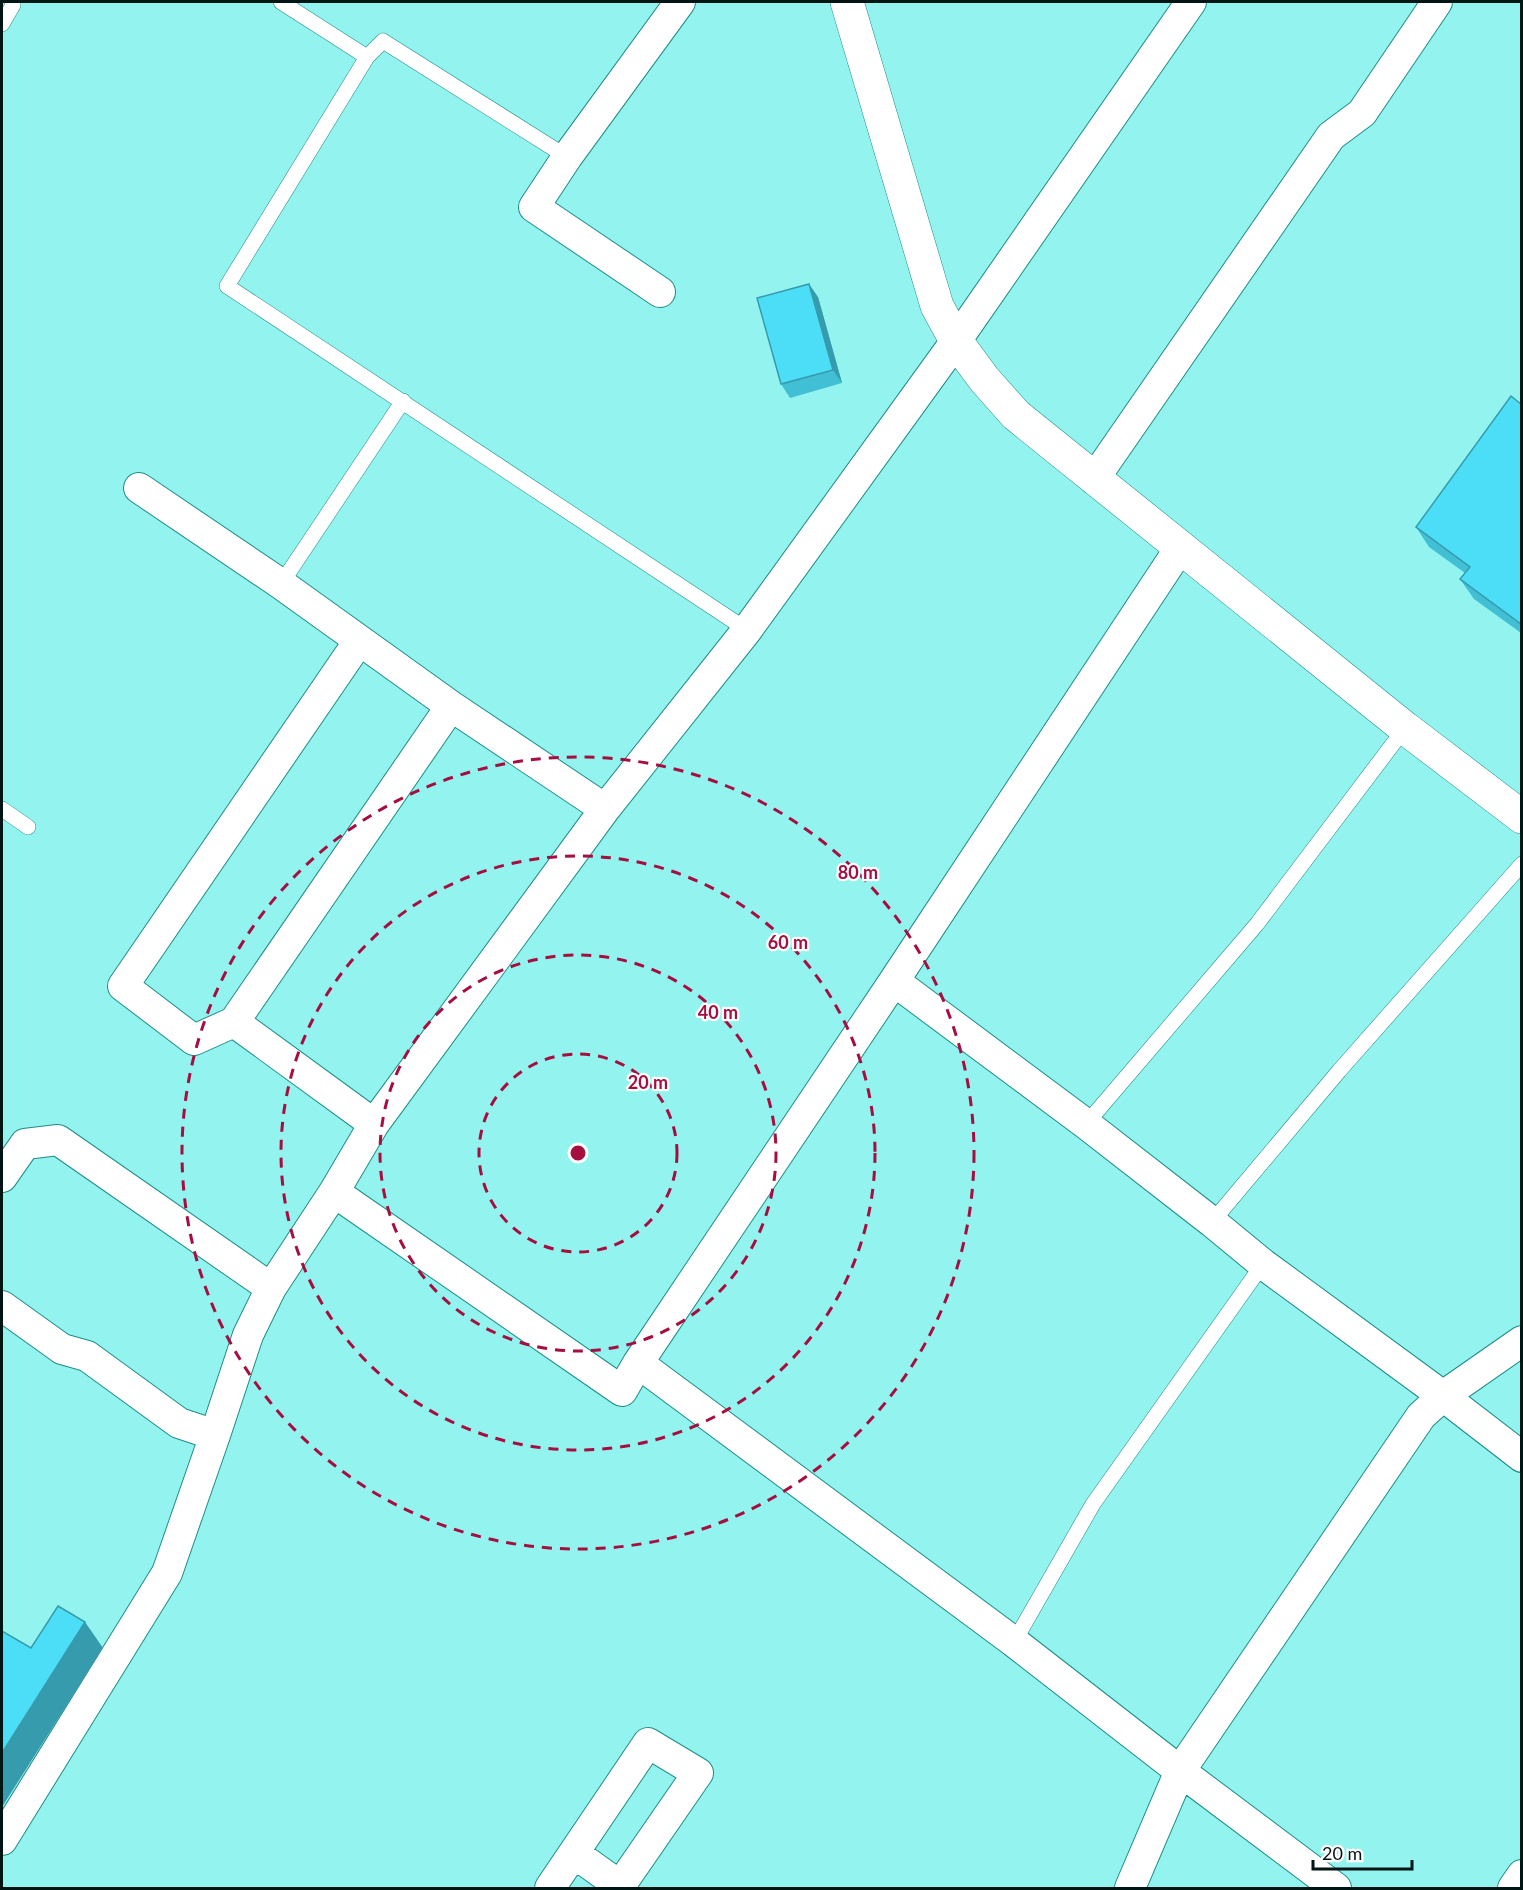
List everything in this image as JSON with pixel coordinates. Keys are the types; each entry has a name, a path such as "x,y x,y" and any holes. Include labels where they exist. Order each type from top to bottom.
{"street":[{"path":"660,292 534,207 567,157 680,2"},
{"path":"847,2 937,306 956,341 984,379 1016,415 1094,479 1405,728 1521,817"},
{"path":"2,1840 167,1573 248,1335 271,1288 334,1192 374,1124 605,809 747,630 956,341 1191,2"},
{"path":"1094,479 1331,136 1362,113 1437,2"},
{"path":"139,488 281,584 451,706 605,809"},
{"path":"334,1192 622,1391 638,1363 1180,548"},
{"path":"359,641 123,986 194,1040 234,1022 451,706"},
{"path":"894,981 1086,1124 1263,1264 1443,1395 1521,1457"},
{"path":"234,1022 374,1124"},
{"path":"2,1177 25,1144 58,1140 271,1288"},
{"path":"2,1306 62,1349 87,1356 179,1423 215,1435"},
{"path":"1130,1888 1180,1771 1421,1416 1443,1395 1521,1341"},
{"path":"638,1363 1014,1642 1336,1888"},
{"path":"550,1888 648,1743 698,1773 620,1886 574,1853"},
{"path":"1513,1888 1521,1875"}],"lane":[{"path":"281,2 367,57"},
{"path":"2,24 13,6"},
{"path":"567,157 383,41 367,57 227,285 747,630"},
{"path":"281,584 403,401"},
{"path":"1086,1124 1257,924 1405,728"},
{"path":"2,809 28,828"},
{"path":"1212,1222 1521,864"},
{"path":"1014,1642 1093,1504 1263,1264"}],"building":[{"path":"809,284 833,370 781,384 757,298"},
{"path":"1511,396 1521,404 1521,624 1460,579 1470,567 1416,527"},
{"path":"58,1606 85,1622 2,1753 2,1631 31,1648"}]}
